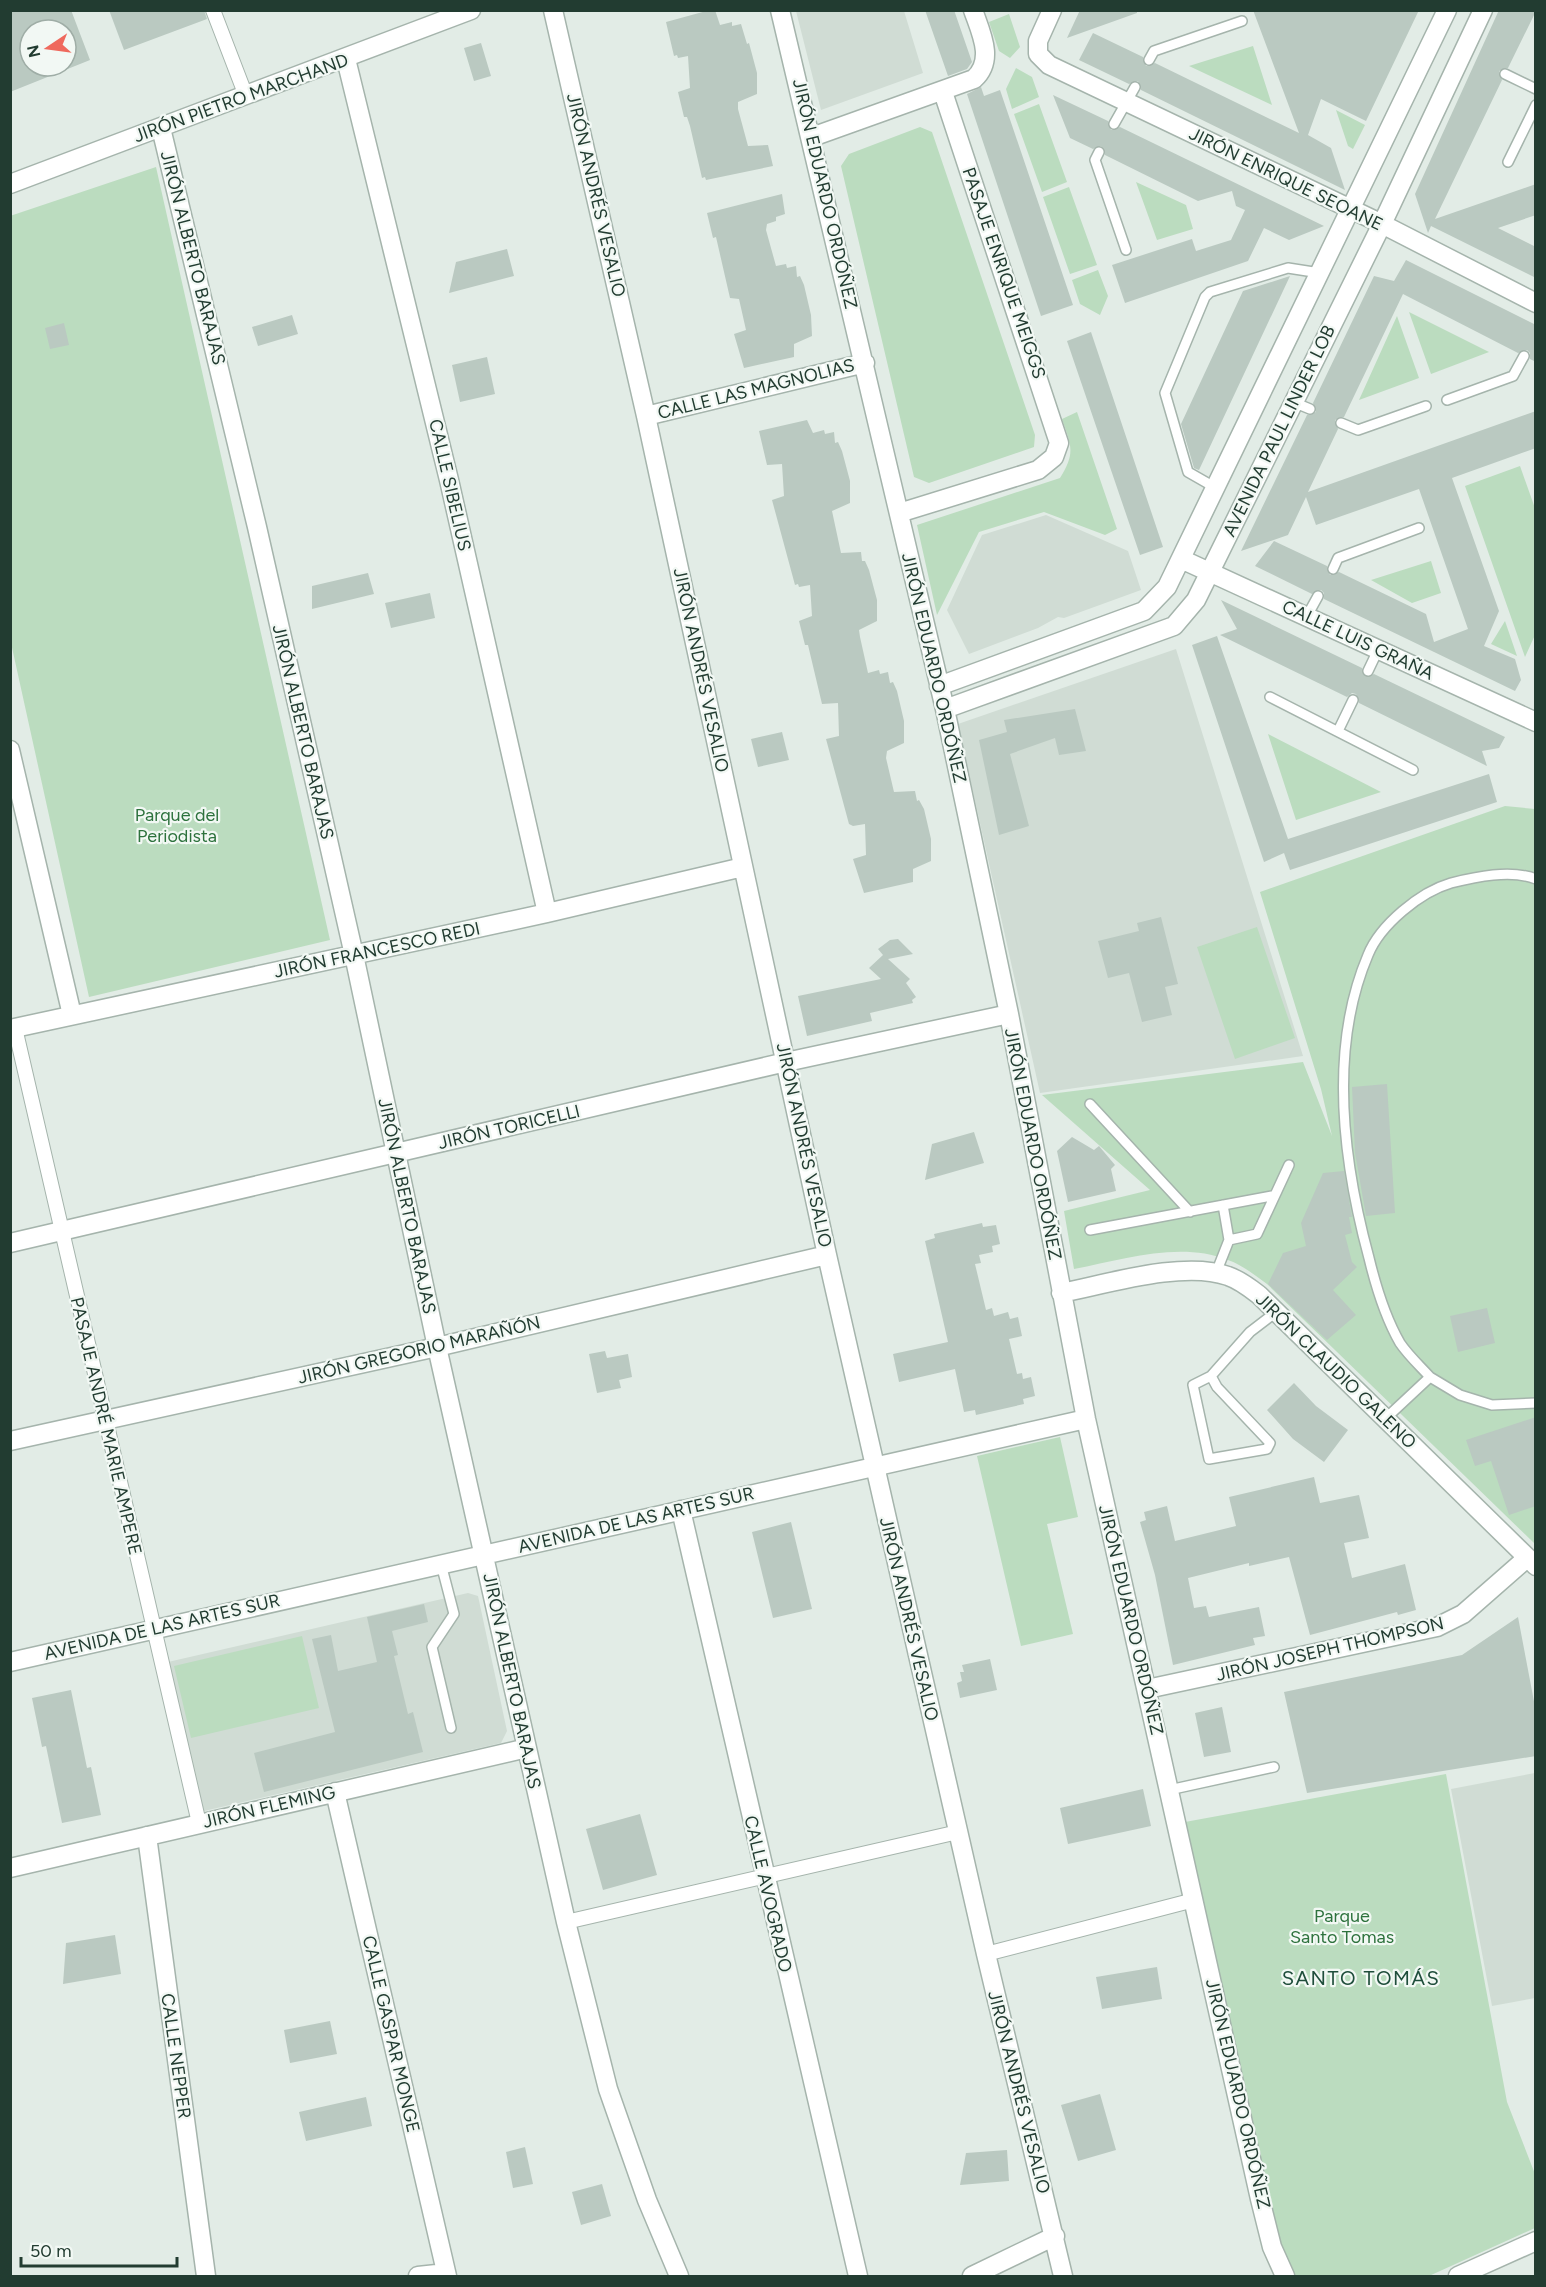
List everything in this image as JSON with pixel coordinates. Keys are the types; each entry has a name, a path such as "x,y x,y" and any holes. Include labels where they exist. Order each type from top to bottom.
{"street":[{"path":"213,10 246,96"},
{"name":"JIRÓN PIETRO MARCHAND","path":"10,184 471,10"},
{"name":"JIRÓN ANDRÉS VESALIO","path":"553,10 646,416 827,1255 986,1954 1064,2277"},
{"name":"JIRÓN EDUARDO ORDÓÑEZ","path":"780,10 812,137 945,709 1009,1014 1086,1419 1260,2199 1272,2247 1285,2277"},
{"path":"812,137 962,85 981,72 985,60 985,45 973,10"},
{"name":"JIRÓN ENRIQUE SEOANE","path":"1052,10 1038,41 1038,54 1049,65 1131,95 1536,303"},
{"name":"AVENIDA PAUL LINDER LOB","path":"939,686 1144,611 1167,587 1447,10"},
{"name":"AVENIDA PAUL LINDER LOB","path":"945,709 1174,626 1196,600 1302,405 1382,225 1467,55 1483,10"},
{"path":"1434,38 1467,55"},
{"name":"CALLE SIBELIUS","path":"346,59 449,480 547,913"},
{"name":"PASAJE ENRIQUE MEIGGS","path":"899,513 1038,470 1055,454 1058,435 943,92"},
{"name":"JIRÓN ALBERTO BARAJAS","path":"161,128 257,527 354,955 437,1347 566,1922 608,2089 647,2200 679,2277"},
{"name":"CALLE LAS MAGNOLIAS","path":"646,416 865,363"},
{"path":"1264,388 1302,405"},
{"name":"CALLE LUIS GRAÑA","path":"1181,560 1210,571 1536,722"},
{"path":"10,750 72,1015"},
{"name":"JIRÓN FRANCESCO REDI","path":"13,1028 547,913 743,867"},
{"name":"JIRÓN TORICELLI","path":"10,1243 786,1062 1009,1014"},
{"name":"PASAJE ANDRÉ MARIE AMPERE","path":"13,1028 199,1823"},
{"name":"JIRÓN GREGORIO MARAÑÓN","path":"10,1441 437,1347 827,1255"},
{"name":"JIRÓN CLAUDIO GALENO","path":"1061,1293 1181,1270 1216,1273 1240,1282 1276,1312 1531,1562"},
{"name":"AVENIDA DE LAS ARTES SUR","path":"10,1662 1086,1419"},
{"name":"CALLE AVOGRADO","path":"681,1510 858,2277"},
{"name":"JIRÓN JOSEPH THOMPSON","path":"1147,1689 1437,1627 1463,1614 1531,1562"},
{"name":"JIRÓN FLEMING","path":"10,1868 527,1748"},
{"name":"CALLE GASPAR MONGE","path":"335,1792 446,2275"},
{"path":"566,1922 958,1832"},
{"name":"CALLE NEPPER","path":"147,1836 206,2277"},
{"path":"986,1954 1194,1900"},
{"path":"972,2277 1054,2236"},
{"path":"1458,2277 1536,2241"},
{"path":"418,2277 446,2275"}],"lane":[{"path":"1149,60 1154,51 1242,21"},
{"path":"1505,74 1536,89"},
{"path":"1114,124 1131,95"},
{"path":"1508,162 1536,105"},
{"path":"1099,152 1095,160 1126,250"},
{"path":"1216,488 1188,472 1165,393 1205,297 1210,292 1288,268 1320,273"},
{"path":"1447,400 1513,376 1524,356"},
{"path":"1341,423 1358,430 1426,406"},
{"path":"1333,569 1338,558 1419,528"},
{"path":"1306,616 1318,596"},
{"path":"1368,671 1378,650"},
{"path":"1270,697 1413,770"},
{"path":"1338,732 1353,700"},
{"path":"1536,879 1483,874 1432,889 1396,916 1368,953 1350,1009 1344,1066 1348,1156 1359,1220 1378,1294 1401,1343 1430,1377 1460,1395 1492,1405 1536,1403"},
{"path":"1090,1104 1190,1212"},
{"path":"1229,1240 1257,1234 1272,1196 1289,1164"},
{"path":"1090,1230 1272,1196"},
{"path":"1216,1273 1229,1240 1223,1205"},
{"path":"1211,1376 1217,1387 1269,1443 1267,1449 1209,1459 1192,1385 1211,1376 1250,1332 1276,1312"},
{"path":"1385,1419 1430,1377"},
{"path":"441,1564 454,1614 432,1647 451,1728"},
{"path":"1169,1790 1274,1767"}],"shaded area":[{"path":"796,11 904,11 923,73 821,110"},
{"path":"1046,515 1128,551 1141,590 1064,618 1058,617 1038,628 969,654 947,610 982,535"},
{"path":"1176,649 1303,1056 1040,1093 958,724"},
{"path":"468,1593 478,1596 507,1731 501,1743 204,1811 168,1662"},
{"path":"1535,1773 1535,1998 1492,2006 1451,1789"}],"green space":[{"path":"1009,14 1020,47 1010,58 999,51 989,22"},
{"path":"1253,46 1272,105 1189,66"},
{"path":"1016,68 1032,77 1039,97 1012,109 1006,89"},
{"path":"1039,104 1067,182 1042,192 1014,114"},
{"path":"1336,110 1365,125 1353,149 1348,146"},
{"path":"920,127 932,132 1035,435 1034,447 929,483 914,477 841,166 849,154"},
{"name":"Parque del Periodista","path":"156,167 330,940 89,997 11,643 10,216"},
{"path":"1136,182 1186,205 1193,229 1157,240"},
{"path":"1069,187 1097,265 1070,274 1043,197"},
{"path":"1098,270 1108,296 1100,315 1080,304 1072,280"},
{"path":"1409,312 1489,352 1431,374"},
{"path":"1397,316 1419,378 1359,400"},
{"path":"1077,412 1117,529 1105,535 1044,512 979,532 937,615 917,525 1060,478 1070,455 1068,436 1062,419"},
{"path":"1520,466 1536,511 1535,635 1525,657 1465,486"},
{"path":"1431,561 1441,593 1412,603 1371,580"},
{"path":"1505,621 1517,656 1491,644"},
{"path":"1268,734 1381,792 1296,820"},
{"path":"1505,806 1535,809 1535,1544 1267,1284 1243,1267 1209,1255 1171,1252 1131,1257 1074,1269 1064,1211 1150,1190 1042,1095 1303,1062 1332,1136 1321,1089 1260,892"},
{"path":"1257,927 1295,1038 1235,1059 1197,947"},
{"path":"1060,1437 1078,1517 1047,1524 1073,1634 1021,1646 977,1456"},
{"path":"302,1636 319,1708 191,1738 174,1666"},
{"name":"Parque Santo Tomas","path":"1446,1774 1507,2102 1535,2174 1535,2228 1429,2276 1293,2276 1277,2238 1185,1822"}],"building":[{"path":"10,10 71,10 74,18 18,18 18,78 45,78 10,92"},
{"path":"109,10 204,10 207,19 124,50"},
{"path":"715,10 720,25 732,22 732,26 741,24 747,44 749,43 757,73 757,94 738,102 738,109 748,146 768,145 773,166 706,180 705,177 702,178 690,126 687,117 684,117 678,92 690,88 688,56 678,58 677,55 674,56 666,22"},
{"path":"925,10 954,10 972,62 967,69 948,76"},
{"path":"1080,10 1137,10 1137,13 1067,38"},
{"path":"1253,10 1419,10 1366,121 1321,99 1308,135 1331,148 1345,190 1141,90 1138,81 1129,84 1079,60 1093,33 1143,57 1146,66 1155,63 1299,133"},
{"path":"1499,10 1536,11 1508,68 1499,71 1502,80 1435,219 1536,184 1536,215 1498,228 1536,247 1536,278 1431,226 1428,233 1415,194"},
{"path":"78,28 90,60 78,65"},
{"path":"481,43 491,76 474,81 464,48"},
{"path":"981,87 984,96 1000,90 1073,305 1041,316 967,94"},
{"path":"1053,95 1108,121 1111,130 1120,127 1324,226 1289,240 1264,228 1248,261 1125,303 1112,265 1192,239 1196,251 1231,240 1245,210 1236,206 1232,191 1198,201 1105,155 1101,146 1093,149 1070,138"},
{"path":"782,194 785,214 767,224 766,230 776,266 786,264 787,268 796,266 797,277 800,276 804,285 811,315 812,336 794,344 794,357 744,368 734,334 746,330 739,299 730,298 716,237 713,238 707,213"},
{"path":"507,249 514,276 449,293 456,262"},
{"path":"1406,260 1536,325 1536,362 1530,359 1530,353 1527,350 1518,353 1403,294 1344,417 1335,420 1338,429 1308,492 1536,411 1536,448 1452,478 1499,611 1484,646 1515,659 1521,680 1515,691 1324,599 1324,593 1321,590 1312,594 1255,566 1274,541 1327,566 1330,575 1339,572 1426,614 1434,642 1468,629 1419,489 1316,525 1306,497 1288,535 1241,551 1307,415 1316,412 1313,403 1374,276 1394,281"},
{"path":"1290,276 1199,470 1194,468 1181,424 1243,291"},
{"path":"292,315 298,334 258,346 252,327"},
{"path":"64,323 69,345 50,349 45,328"},
{"path":"1091,332 1163,547 1140,555 1067,341"},
{"path":"487,357 495,394 460,402 452,365"},
{"path":"807,420 813,433 824,430 825,434 834,432 835,443 838,442 842,451 850,481 850,503 832,511 841,553 861,552 862,561 865,561 869,570 877,600 877,621 859,630 868,673 879,670 880,674 888,672 890,683 893,682 897,691 904,721 904,743 887,751 886,758 894,792 915,791 917,801 919,800 924,809 931,839 931,861 913,869 913,882 864,893 853,859 866,855 865,824 853,826 849,824 826,739 839,736 838,703 822,704 808,645 805,645 799,621 812,616 810,585 799,587 798,584 795,585 772,500 784,496 782,464 767,465 759,431"},
{"path":"368,573 374,594 312,609 312,586"},
{"path":"430,593 435,618 391,628 385,603"},
{"path":"1221,600 1362,668 1366,677 1374,674 1505,737 1499,748 1482,751 1487,766 1359,703 1356,694 1352,693 1347,697 1220,635 1237,629"},
{"path":"1217,636 1288,839 1489,774 1497,802 1290,870 1284,853 1264,862 1192,645"},
{"path":"1075,709 1086,751 1059,755 1055,738 1010,754 1029,826 999,835 979,740 1007,732 1004,720"},
{"path":"782,732 789,760 758,767 751,739"},
{"path":"1161,917 1178,984 1165,987 1172,1015 1142,1022 1129,973 1108,978 1098,941 1139,931 1137,923"},
{"path":"898,939 913,954 888,959 910,979 906,983 916,997 912,1000 913,1003 870,1013 872,1021 807,1036 798,996 881,979 869,968 883,955 878,949 890,940"},
{"path":"1387,1084 1395,1213 1366,1216 1355,1153 1352,1087"},
{"path":"974,1132 984,1163 925,1180 932,1144"},
{"path":"1072,1137 1094,1150 1099,1146 1115,1165 1111,1169 1116,1191 1068,1202 1057,1151"},
{"path":"1344,1171 1352,1217 1349,1217 1352,1233 1345,1235 1352,1262 1357,1267 1333,1290 1356,1315 1327,1340 1268,1284 1283,1253 1306,1246 1301,1223 1323,1173"},
{"path":"982,1223 983,1227 996,1225 1000,1244 992,1246 993,1252 979,1255 981,1263 975,1264 986,1310 992,1308 994,1316 1008,1312 1010,1319 1018,1317 1022,1336 1009,1339 1017,1374 1022,1373 1023,1379 1031,1377 1035,1396 1023,1399 1024,1404 976,1415 975,1410 964,1412 955,1369 899,1382 893,1354 948,1342 925,1241 935,1238 934,1234"},
{"path":"1487,1308 1495,1343 1458,1352 1450,1316"},
{"path":"605,1351 607,1358 628,1354 632,1377 619,1380 621,1388 597,1393 589,1354"},
{"path":"1294,1383 1316,1406 1348,1430 1324,1462 1293,1439 1267,1410"},
{"path":"1536,1417 1536,1506 1509,1515 1491,1461 1475,1466 1466,1440"},
{"path":"1314,1477 1320,1503 1359,1495 1369,1538 1344,1543 1352,1578 1405,1564 1416,1610 1398,1615 1397,1612 1310,1635 1289,1557 1249,1566 1249,1563 1188,1578 1194,1608 1206,1606 1209,1617 1259,1607 1265,1636 1253,1638 1255,1645 1173,1665 1155,1575 1140,1522 1146,1520 1144,1512 1167,1506 1175,1541 1236,1526 1229,1497"},
{"path":"791,1522 812,1609 773,1618 752,1532"},
{"path":"424,1604 428,1622 392,1631 398,1655 394,1656 408,1714 413,1712 423,1752 264,1792 254,1753 335,1732 312,1639 331,1635 338,1671 377,1662 367,1617"},
{"path":"1518,1617 1536,1712 1536,1756 1307,1793 1284,1692 1462,1655"},
{"path":"990,1659 997,1690 960,1698 957,1683 962,1681 960,1672 964,1672 962,1665"},
{"path":"71,1690 87,1768 91,1767 101,1815 62,1823 46,1746 42,1747 32,1698"},
{"path":"1222,1707 1231,1752 1204,1757 1195,1713"},
{"path":"1143,1789 1151,1826 1068,1844 1060,1808"},
{"path":"640,1814 657,1875 603,1890 586,1829"},
{"path":"115,1935 121,1974 63,1984 66,1943"},
{"path":"1157,1967 1162,1999 1102,2009 1096,1977"},
{"path":"330,2021 337,2054 290,2063 284,2030"},
{"path":"1100,2094 1116,2150 1078,2161 1061,2105"},
{"path":"366,2097 372,2126 306,2141 299,2112"},
{"path":"525,2147 533,2184 513,2188 506,2152"},
{"path":"1007,2150 1009,2181 960,2185 966,2153"},
{"path":"602,2184 611,2216 581,2225 572,2192"}],"district":[{"name":"SANTO TOMÁS","path":"1361,1978"}]}
